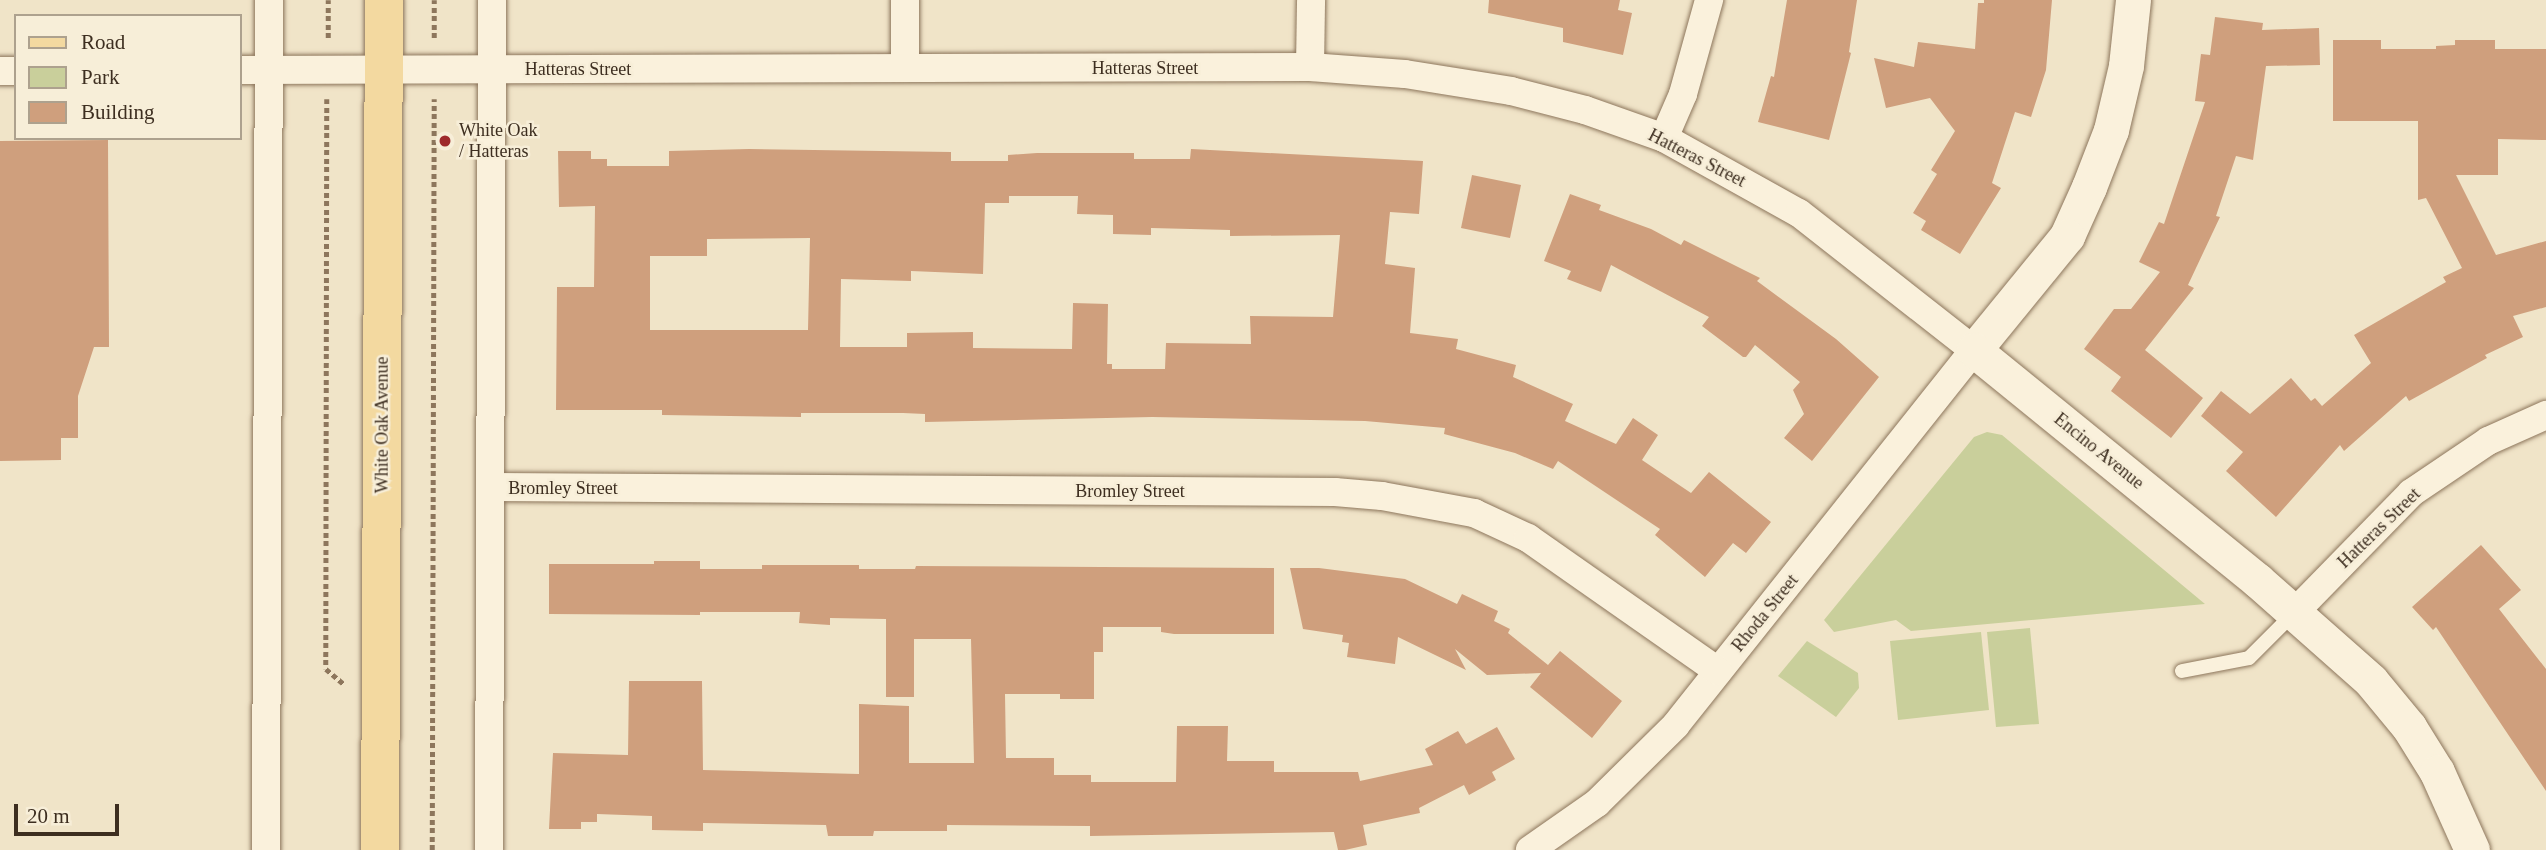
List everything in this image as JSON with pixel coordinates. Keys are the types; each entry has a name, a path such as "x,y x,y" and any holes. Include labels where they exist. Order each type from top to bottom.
{"main road":[{"name":"White Oak Avenue","path":"380,850 384,0"}],"street":[{"path":"266,850 269,0"},
{"path":"489,850 493,487 492,0"},
{"path":"905,0 905,68"},
{"path":"1310,67 1311,0"},
{"path":"1664,138 1683,94 1709,0"},
{"path":"1974,350 2067,236 2111,130 2123,79 2133,0"},
{"name":"Hatteras Street","path":"242,70 1310,67 1405,74 1511,91 1585,110 1664,138 1799,213 1974,350"},
{"name":"Encino Avenue","path":"1974,350 2295,612 2371,681 2409,727 2437,772 2472,850"},
{"name":"Rhoda Street","path":"1530,850 1597,803 1676,725 1974,350"},
{"name":"Hatteras Street","path":"2295,612 2411,493 2488,441 2546,415"},
{"name":"Bromley Street","path":"493,487 1335,492 1381,496 1474,513 1528,538 1718,671"}],"lane":[{"path":"2182,671 2249,658 2295,612"}],"path":[{"path":"328,0 328,25"},
{"path":"434,0 434,26"},
{"path":"432,850 434,113"},
{"path":"327,114 326,668 380,715"}],"green space":[{"path":"1987,432 2002,435 2205,604 1911,631 1896,620 1834,632 1824,620 1974,437"},
{"path":"2030,628 2039,724 1996,727 1987,632"},
{"path":"1981,632 1989,710 1898,720 1890,641"},
{"path":"1807,641 1858,673 1859,688 1836,717 1778,676"}],"building":[{"path":"1489,0 1620,0 1618,10 1632,13 1623,55 1563,42 1563,28 1488,13"},
{"path":"1787,0 1857,0 1851,53 1829,140 1758,122 1771,76 1774,77"},
{"path":"1984,0 2052,0 2046,70 2031,117 2015,112 1992,183 2001,188 1960,254 1921,230 1926,221 1913,213 1937,174 1931,170 1955,131 1930,98 1886,108 1874,58 1914,67 1918,42 1975,49 1978,3 1984,3"},
{"path":"2215,17 2263,23 2262,30 2319,28 2320,65 2266,66 2253,160 2236,156 2216,216 2220,217 2188,285 2194,288 2145,350 2203,398 2171,438 2111,391 2121,377 2084,349 2114,309 2131,309 2160,272 2139,262 2159,222 2164,224 2205,102 2195,101 2201,54 2210,55"},
{"path":"2333,40 2381,40 2381,49 2436,49 2436,46 2455,45 2455,40 2495,40 2495,49 2546,49 2546,140 2498,139 2498,175 2456,175 2496,255 2546,241 2546,307 2513,316 2523,337 2485,355 2487,358 2409,401 2406,396 2344,451 2340,445 2276,517 2226,471 2243,452 2201,416 2221,391 2250,414 2291,378 2311,401 2315,398 2322,406 2371,363 2354,335 2446,282 2443,277 2462,268 2426,198 2418,200 2418,121 2333,121"},
{"path":"108,140 109,347 94,347 78,396 78,438 61,438 61,460 0,461 0,141"},
{"path":"749,149 951,152 951,161 1008,161 1008,155 1037,153 1134,153 1134,159 1190,159 1191,149 1423,161 1419,214 1390,212 1385,264 1415,268 1410,333 1458,339 1456,349 1516,365 1513,377 1573,404 1565,421 1616,444 1633,418 1658,435 1642,460 1691,493 1709,472 1771,522 1746,553 1733,543 1705,577 1655,535 1660,529 1558,461 1553,469 1515,453 1444,434 1445,428 1365,421 1152,417 925,422 925,414 903,413 801,413 801,417 662,415 662,410 556,410 557,287 594,287 595,206 559,207 558,151 591,151 591,159 607,159 607,166 669,166 669,151","holes":["1009,196 1078,196 1077,214 1113,215 1113,234 1151,235 1151,228 1230,230 1230,236 1340,235 1333,317 1250,316 1251,344 1166,343 1165,369 1112,369 1112,364 1107,364 1108,304 1073,303 1072,349 973,348 973,332 907,333 907,347 840,347 841,279 911,281 911,271 983,274 985,203 1009,203","810,238 808,330 650,330 650,256 707,256 707,239"]},
{"path":"1472,175 1521,185 1510,238 1461,228"},
{"path":"1570,194 1601,205 1599,210 1651,229 1681,245 1684,240 1760,278 1757,281 1836,339 1879,377 1812,461 1784,438 1804,414 1793,390 1800,382 1755,345 1746,357 1743,357 1702,326 1709,317 1611,265 1601,292 1567,279 1571,271 1544,261"},
{"path":"2481,545 2521,590 2499,609 2546,669 2546,791 2436,627 2433,630 2412,607"},
{"path":"654,561 700,561 700,569 762,569 762,565 859,565 859,569 915,569 916,566 1274,568 1274,634 1174,634 1161,632 1161,627 1103,627 1103,652 1094,652 1094,699 1060,699 1060,694 1005,694 1006,758 1054,758 1054,775 1091,775 1091,782 1176,782 1177,726 1228,726 1227,761 1274,761 1274,772 1358,772 1360,781 1433,765 1425,749 1458,731 1466,744 1497,727 1515,759 1492,772 1496,780 1469,795 1464,785 1419,808 1420,813 1363,825 1367,845 1345,850 1338,850 1334,832 1090,836 1090,826 947,825 947,831 874,831 873,836 828,836 826,825 703,823 703,831 652,830 652,816 597,814 597,822 581,822 581,829 549,829 553,753 628,755 629,681 702,681 703,770 859,774 859,704 909,706 909,763 974,763 971,639 914,639 914,697 886,697 886,619 830,618 830,625 799,623 800,612 700,612 700,615 549,614 549,564 654,564"},
{"path":"1290,568 1319,568 1405,579 1457,604 1462,594 1498,611 1494,621 1510,629 1508,633 1548,665 1560,651 1622,701 1592,738 1530,687 1541,673 1487,675 1455,649 1466,670 1398,637 1395,664 1347,657 1349,643 1342,642 1343,635 1303,629"}],"place":[{"name":"White Oak / Hatteras","path":"445,141"}]}
